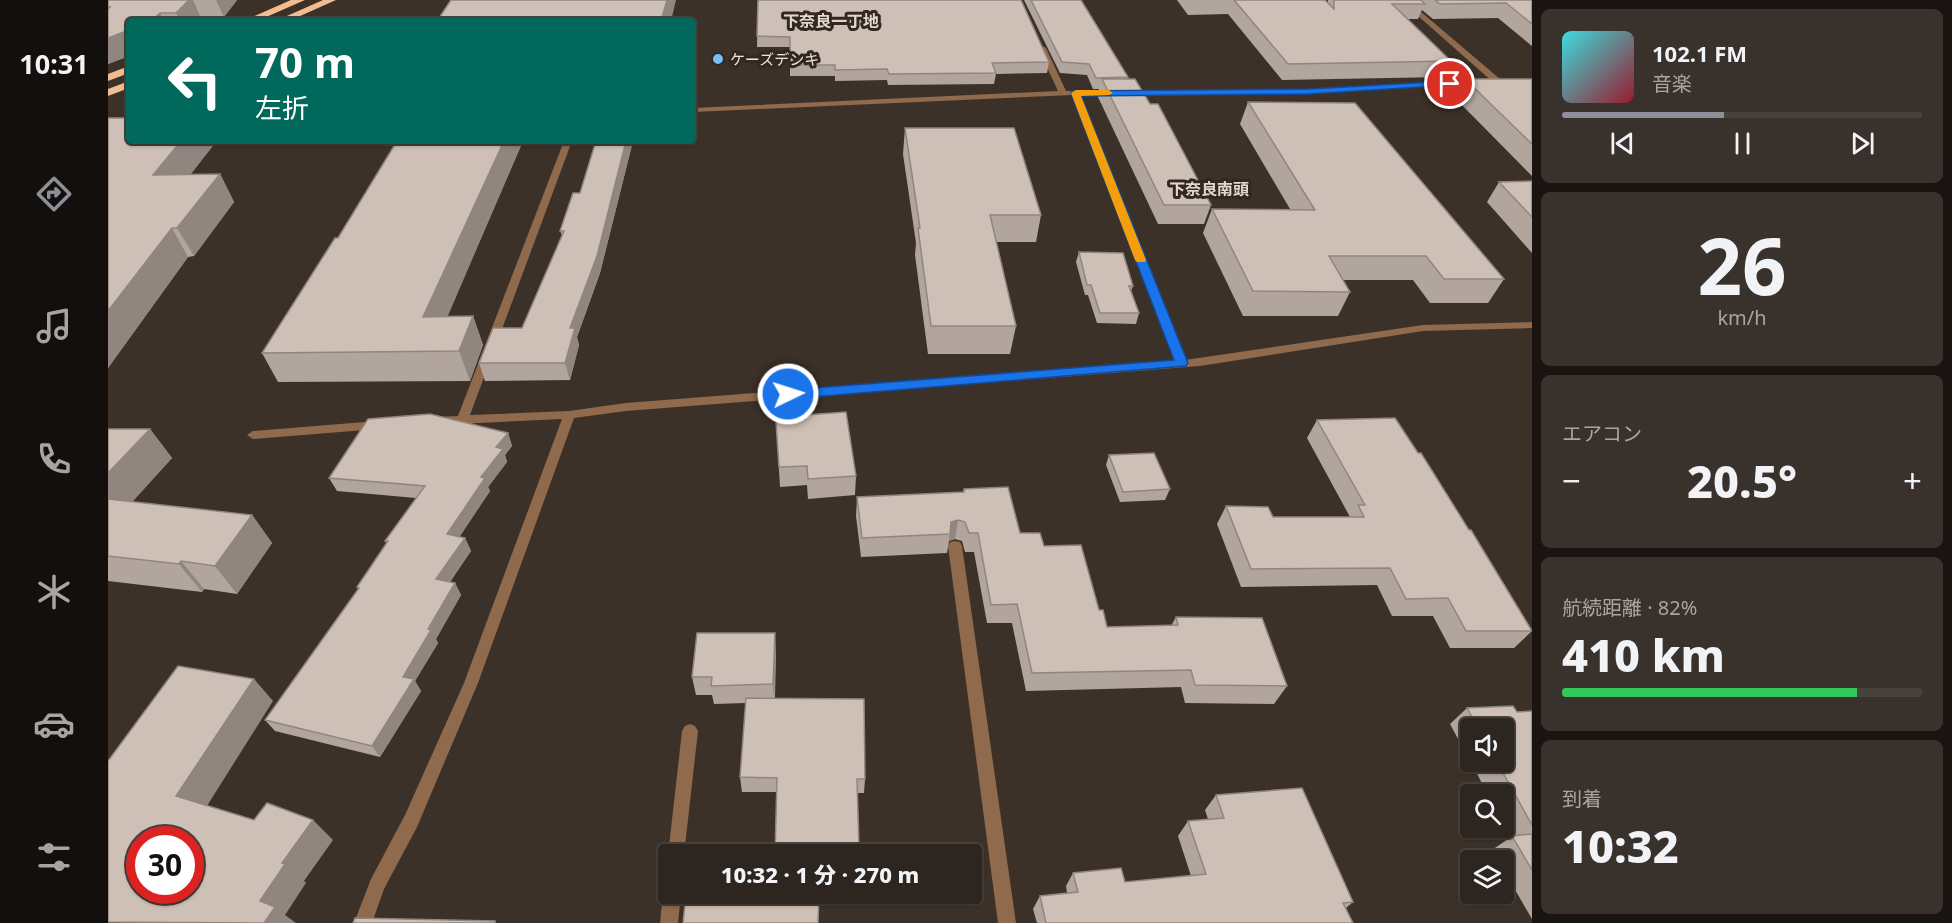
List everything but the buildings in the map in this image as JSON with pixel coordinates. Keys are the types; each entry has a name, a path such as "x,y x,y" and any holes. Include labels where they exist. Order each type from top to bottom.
{"highway":[{"path":"255,18 300,0"},
{"path":"287,18 331,0"},
{"path":"108,78 126,70"},
{"path":"108,93 126,85"}],"street":[{"path":"696,110 1063,93 1309,92 1501,81 1404,0"},
{"path":"1039,41 1063,93"},
{"path":"1076,93 1181,363"},
{"path":"463,419 567,144"},
{"path":"428,422 569,415 626,407 1181,363 1423,328 1532,325"},
{"path":"363,923 377,885 411,821 471,683 569,415"},
{"path":"253,435 393,424"},
{"path":"955,546 1008,923"},
{"path":"677,844 690,731"},
{"path":"669,923 671,904"}],"slow traffic":[{"path":"1109,93 1076,93 1141,260"}],"place":[{"name":"ケーズデンキ","path":"718,59"}],"district":[{"name":"下奈良一丁地","path":"831,21"},
{"name":"下奈良南頭","path":"1209,189"}],"route":[{"path":"788,394 1181,363 1076,93 1309,92 1450,84"}]}
